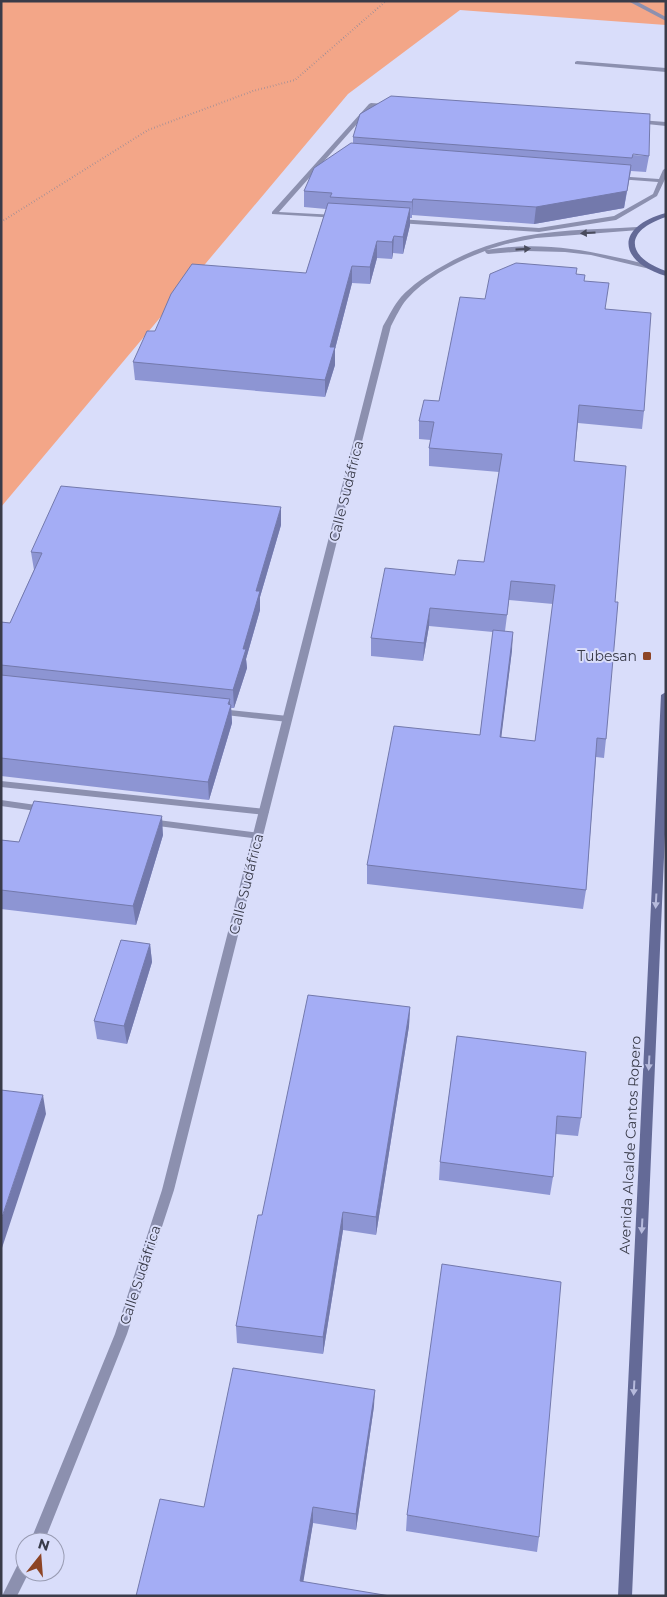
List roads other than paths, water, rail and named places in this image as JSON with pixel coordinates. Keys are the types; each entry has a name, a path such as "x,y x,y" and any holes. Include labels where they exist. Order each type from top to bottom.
{"main road":[{"path":"666,215 649,221 637,229 631,238 632,249 638,259 651,268 666,274"},
{"name":"Avenida Alcalde Cantos Ropero","path":"625,1596 666,695"}],"street":[{"path":"631,1 666,19"},
{"name":"Calle Sudáfrica","path":"41,1532 121,1334 168,1190 387,326 404,298 424,281 445,267 504,242 549,236 637,229"},
{"name":"Calle Sudáfrica","path":"474,254 524,249 556,249 590,253 651,268"},
{"path":"9,1596 16,1582"}],"lane":[{"path":"577,62 666,70"},
{"path":"342,217 274,212 371,105 390,106"},
{"path":"636,122 666,124"},
{"path":"326,154 336,155"},
{"path":"392,220 539,230 616,218 655,195 666,170"},
{"path":"612,177 661,181"},
{"path":"209,710 288,719"},
{"path":"1,784 265,812"},
{"path":"1,803 51,810"},
{"path":"140,821 259,836"}],"place":[{"name":"Tubesan","path":"647,656"}]}
